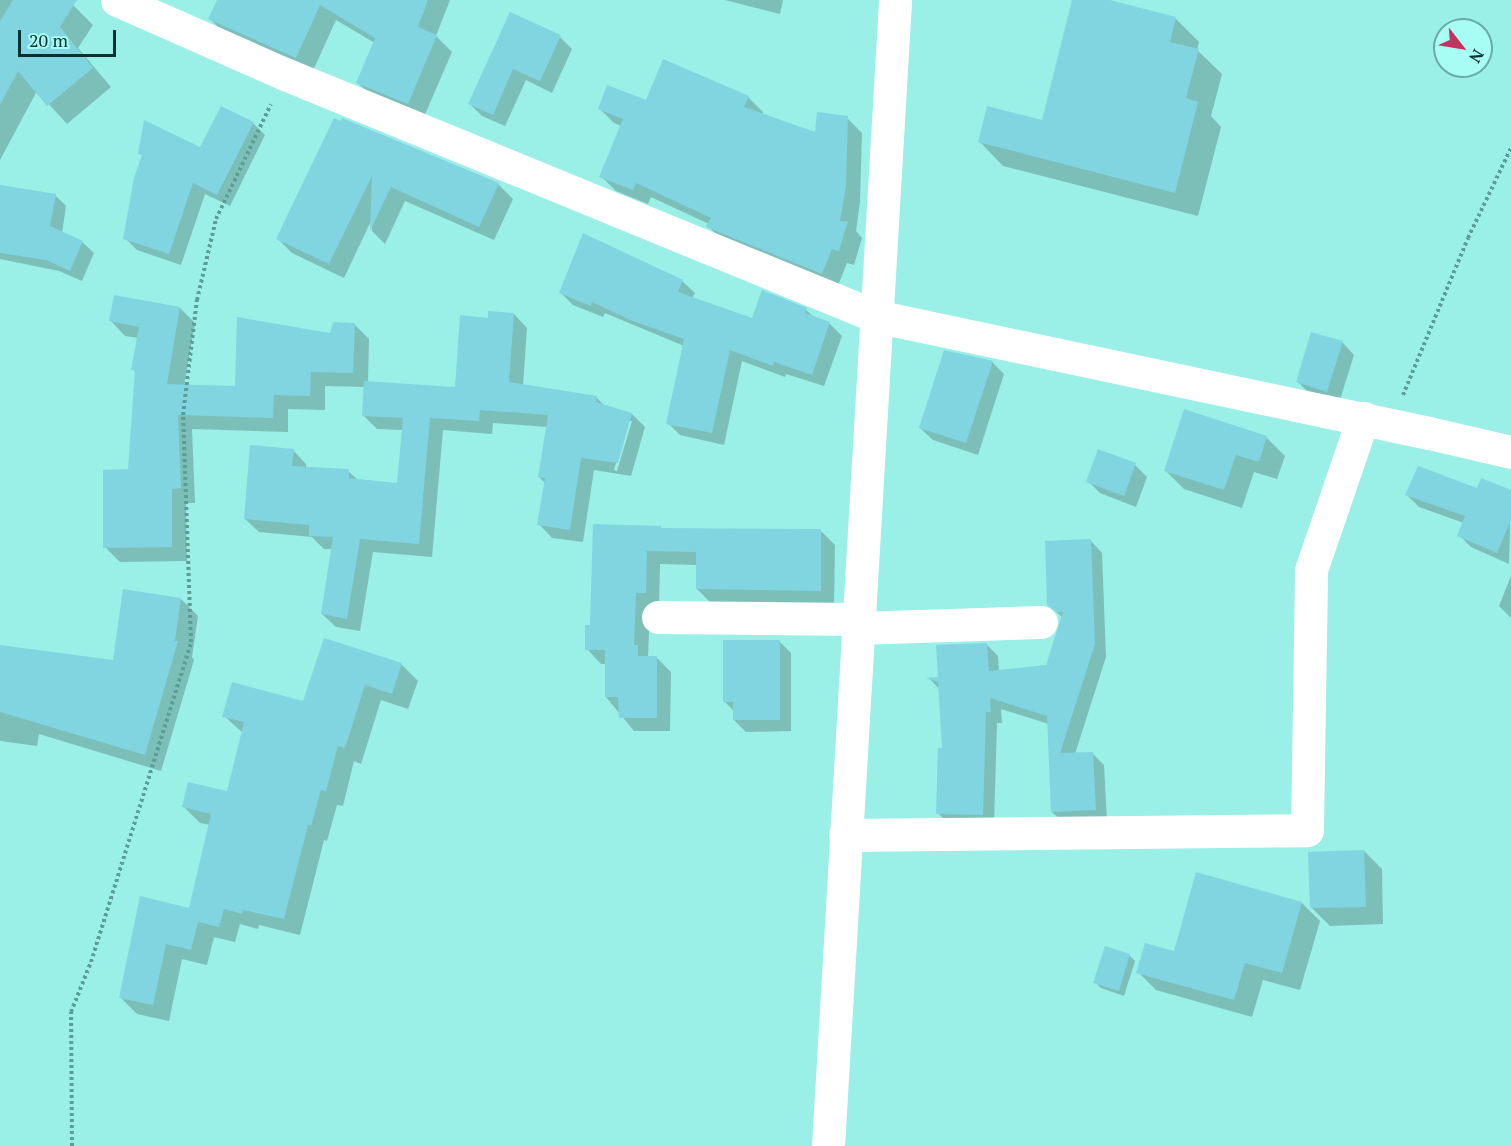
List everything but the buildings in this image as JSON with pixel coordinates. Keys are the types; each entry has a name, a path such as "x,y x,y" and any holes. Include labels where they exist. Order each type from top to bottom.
{"street":[{"path":"117,0 285,74 875,316 1429,432 1511,452"},
{"path":"828,1146 895,0"},
{"path":"845,835 1307,830 1311,570 1377,421"},
{"path":"658,617 858,624 1041,622"}],"path":[{"path":"72,1146 71,1012 91,962 191,642 183,415 196,300 216,219 285,74"},
{"path":"1377,421 1511,148"}]}
